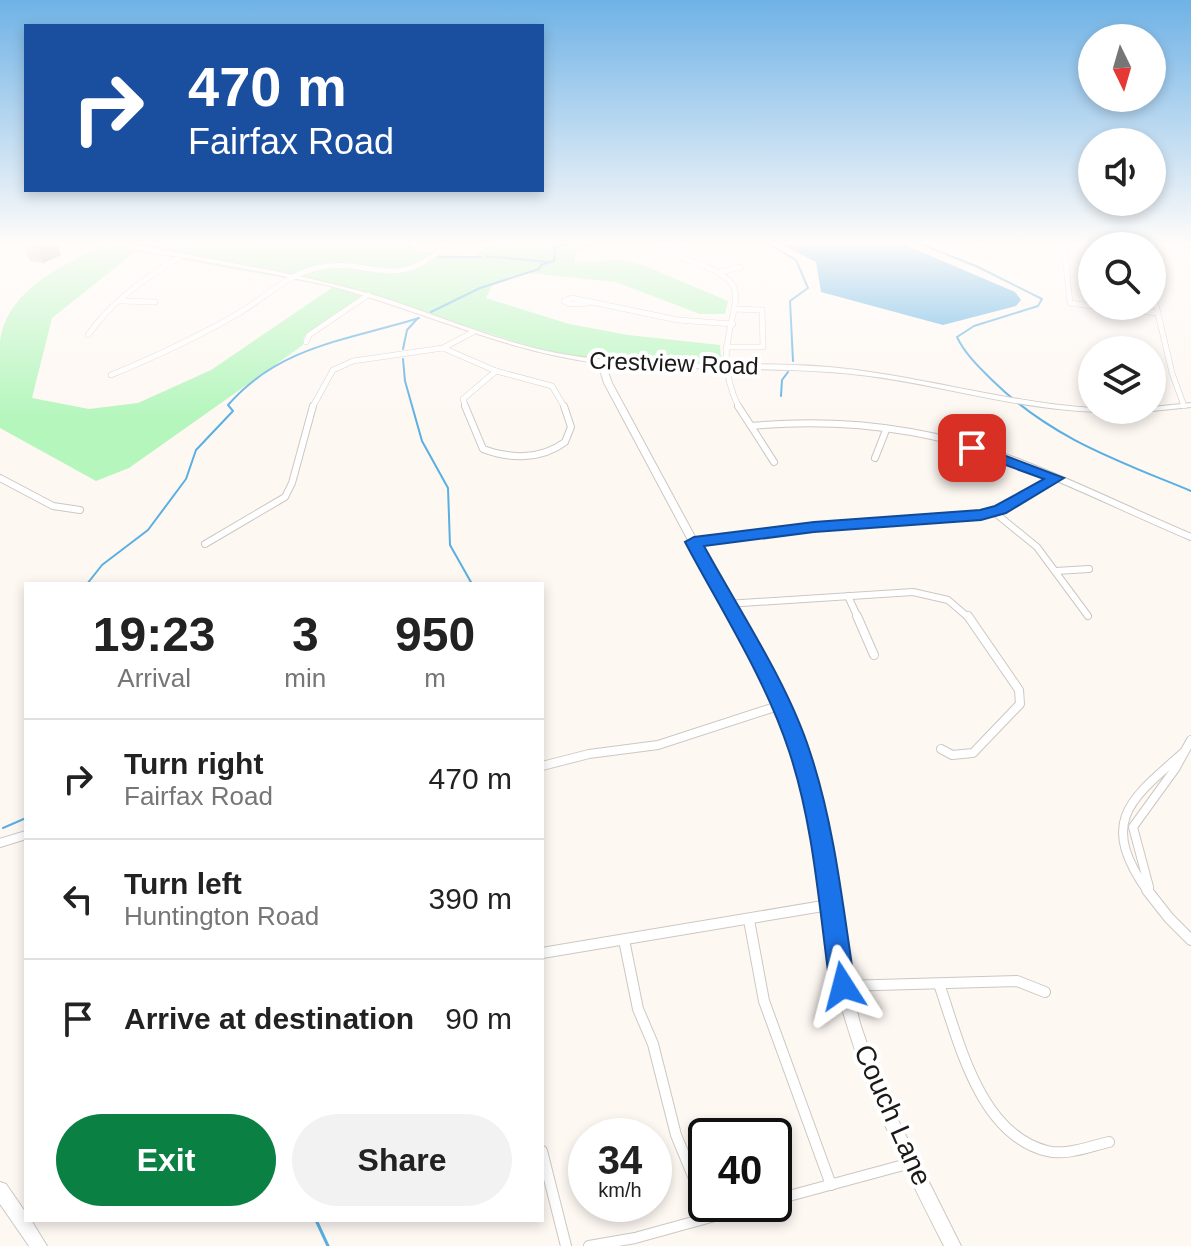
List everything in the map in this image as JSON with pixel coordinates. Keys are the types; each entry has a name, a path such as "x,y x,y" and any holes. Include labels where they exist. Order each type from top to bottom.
{"street":[{"path":"88,335 121,302"},
{"path":"111,375 178,349 256,302"},
{"path":"306,342 309,335 357,302"},
{"name":"Crestview Road","path":"388,302 532,350 601,362 843,371 1078,409"},
{"path":"735,302 733,324 726,347 735,399 774,462"},
{"path":"588,303 678,320 733,324"},
{"path":"726,347 763,347 762,310 734,309"},
{"path":"1160,320 1179,396 1188,406"},
{"path":"205,544 285,497 292,483 314,402 333,370 353,361 443,348 473,332"},
{"path":"443,348 496,371 552,386 563,404 571,427 564,443 553,450 513,457 483,449 470,423 463,399 496,371"},
{"name":"Couch Lane","path":"601,362 608,383 781,705 800,750 815,807 843,986 882,1099 953,1246"},
{"path":"1166,408 1188,406"},
{"path":"751,426 802,421 886,430 984,451 1056,478 1191,537"},
{"path":"875,458 886,430"},
{"path":"0,478 53,506 80,510"},
{"path":"694,542 797,528 994,512 1056,478"},
{"path":"994,512 1037,547 1088,616"},
{"path":"1056,571 1089,569"},
{"path":"727,604 913,592 948,600 964,611 1011,676 1019,690 1020,704 973,753 952,755 941,749"},
{"path":"848,596 874,655"},
{"path":"544,765 589,754 658,745 781,705"},
{"path":"1191,740 1133,827 1150,893 1180,932 1191,940"},
{"path":"0,843 24,836"},
{"path":"544,953 829,905"},
{"path":"749,920 764,1001 831,1185"},
{"path":"624,940 638,1009 653,1044 676,1135 688,1164"},
{"path":"843,986 1017,981 1045,992"},
{"path":"939,984 974,1077 1000,1120 1019,1139 1048,1151 1071,1151 1109,1142"},
{"path":"544,1159 566,1246"},
{"path":"792,1195 911,1163"},
{"path":"0,1190 39,1246"},
{"path":"589,1246 635,1238 692,1222"}],"green space":[{"path":"18,302 72,302 52,318 32,398 89,409 138,403 211,370 311,302 354,302 304,337 303,345 129,468 96,481 0,428 0,341"},
{"path":"395,302 499,302 569,324 628,335 720,345 721,359 716,364 651,364 586,359 500,337"},
{"path":"669,302 728,302 725,314 700,314"}],"water":[{"path":"859,302 1019,302 1016,306 943,325"}],"waterway":[{"path":"431,312 451,302"},
{"path":"790,302 793,361"},
{"path":"1040,302 1038,306 974,326 957,337 968,355 992,380 1037,417 1086,446 1191,491"},
{"path":"89,582 102,565 148,530 186,479 196,450 233,411 228,405 248,385 292,357 418,318"},
{"path":"403,349 407,330 418,318"},
{"path":"403,359 405,381 422,441 448,488 450,545 471,582"},
{"path":"781,396 782,380 788,372"},
{"path":"3,828 24,819"},
{"path":"317,1222 328,1246"}],"route":[{"path":"843,986 815,807 800,750 781,705 694,542 814,527 981,515 1001,510 1056,478 972,448"}]}
